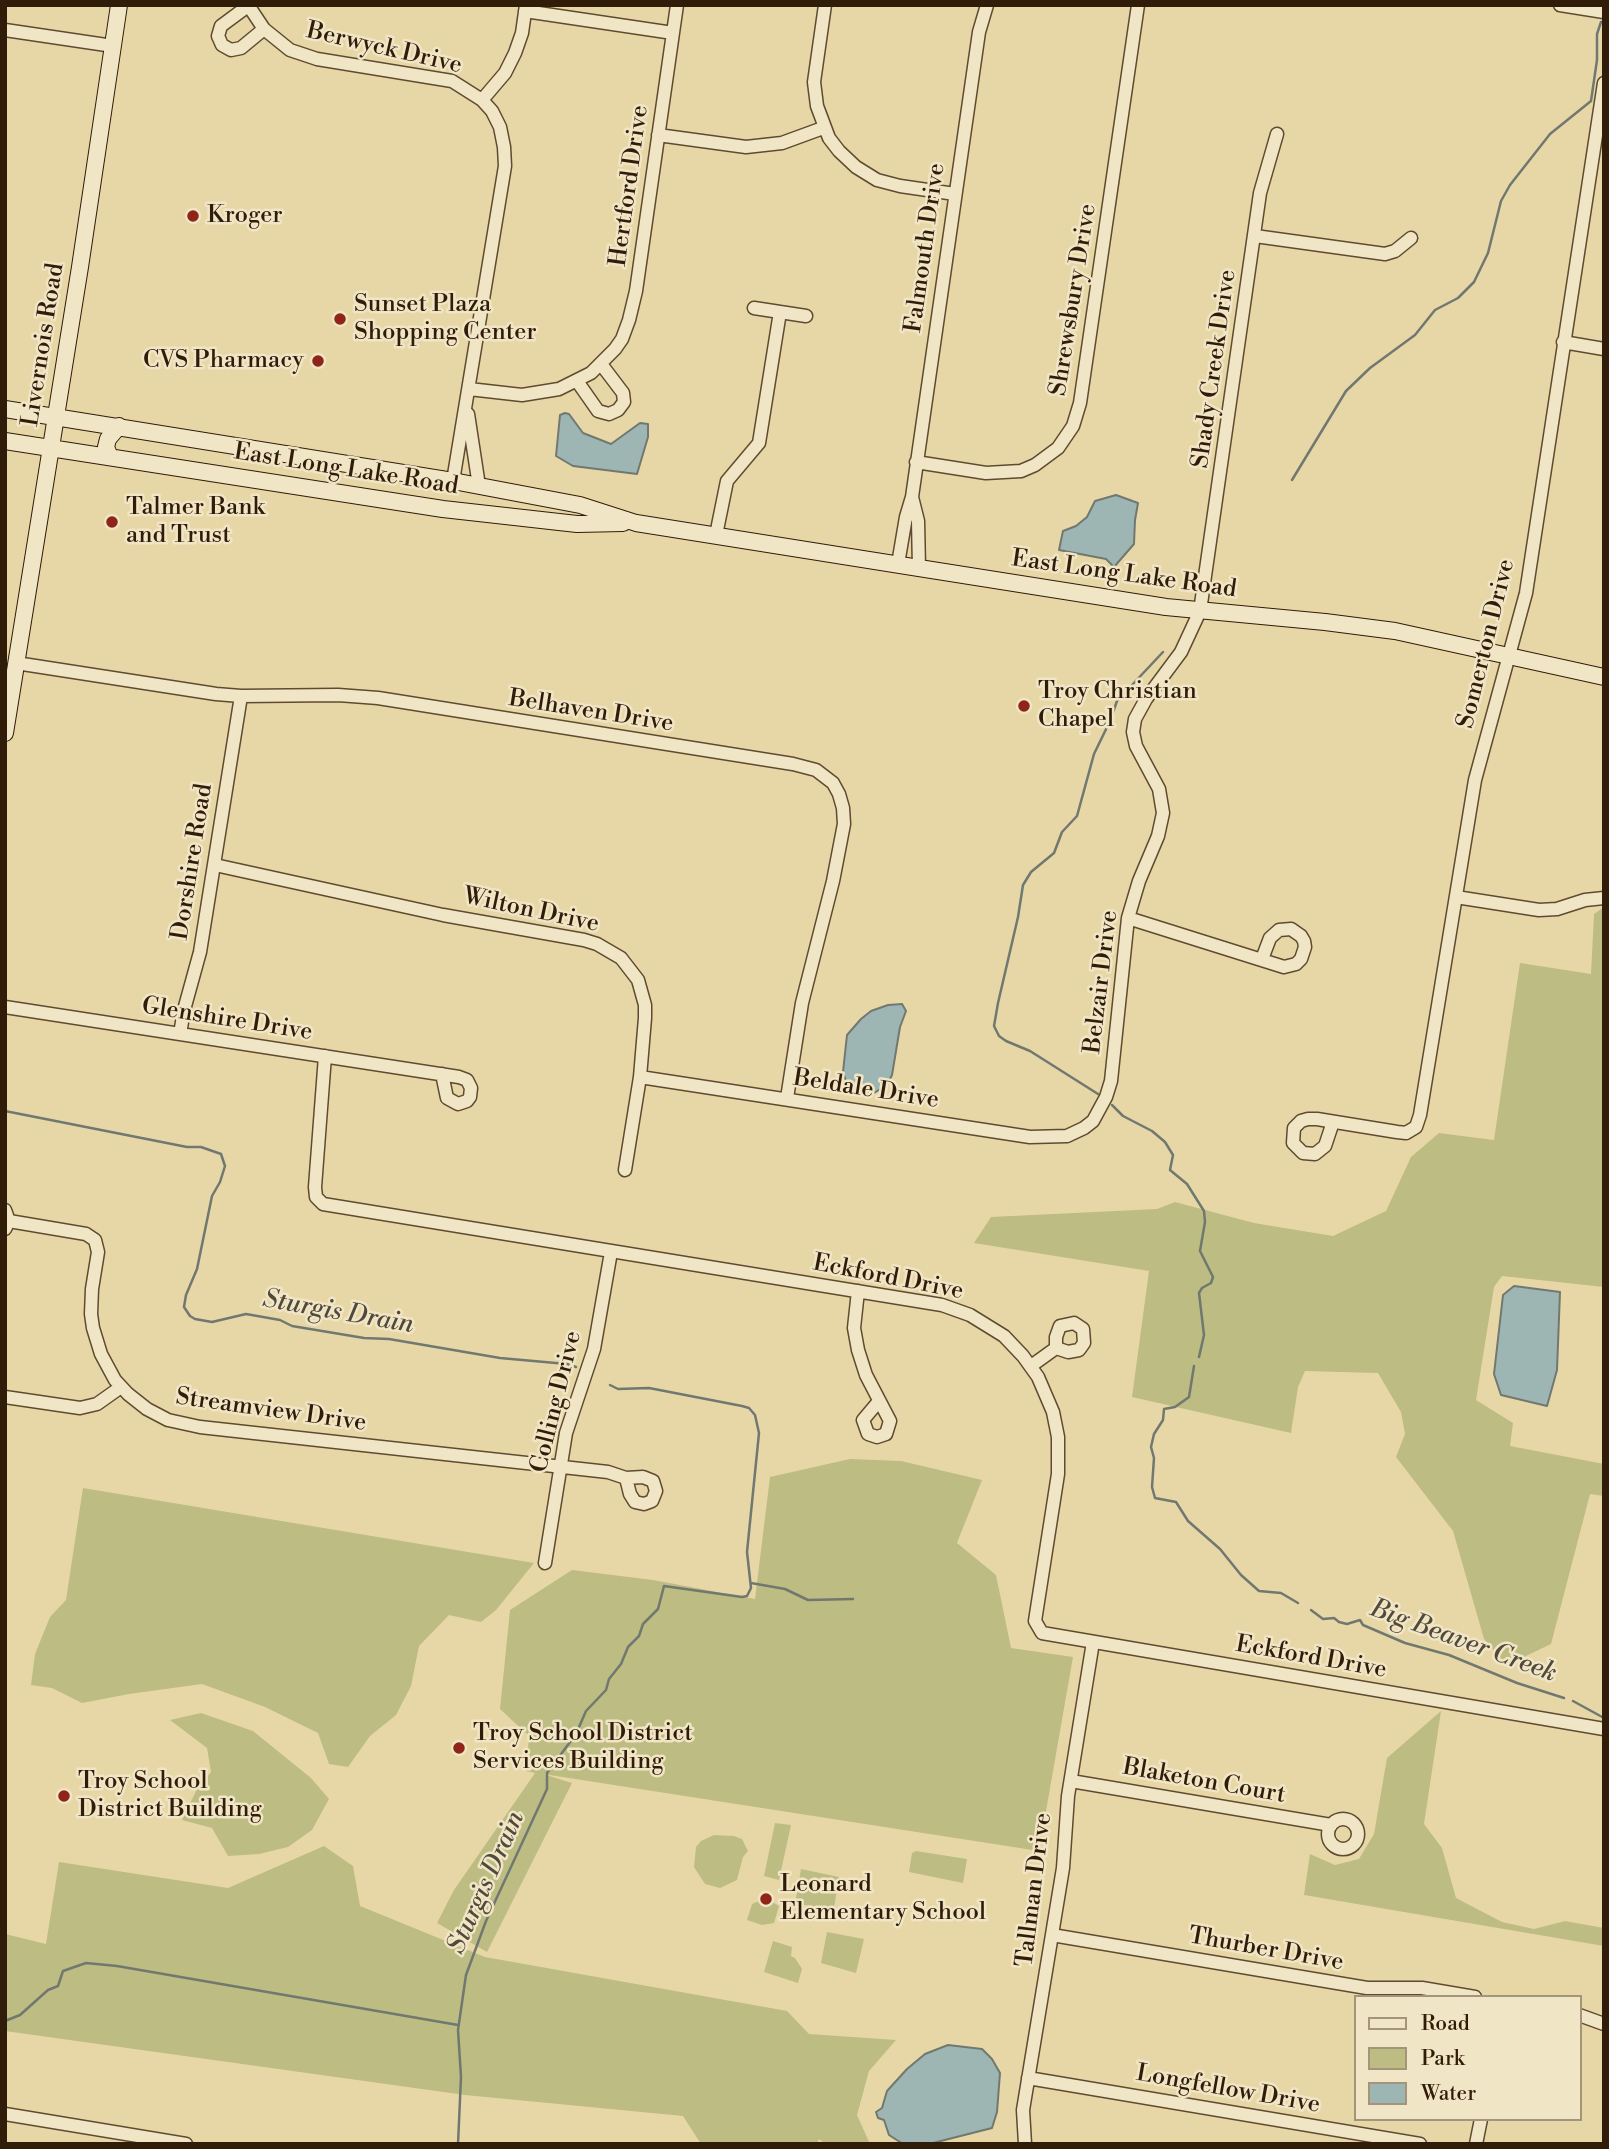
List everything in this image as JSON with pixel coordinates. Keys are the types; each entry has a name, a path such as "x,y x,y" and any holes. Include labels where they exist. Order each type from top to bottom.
{"main road":[{"name":"Livernois Road","path":"5,733 119,5"},
{"name":"East Long Lake Road","path":"5,408 453,481 580,505 636,523 1200,611 1395,631 1604,677"},
{"path":"110,457 106,447 108,439 119,426"},
{"name":"East Long Lake Road","path":"5,441 434,508 577,524 636,523"},
{"path":"183,468 207,465 384,491 393,485 394,473"},
{"path":"434,508 438,503 447,502 518,510 524,502 521,495"}],"street":[{"name":"Hertford Drive","path":"468,394 533,395 559,389 577,381 601,364 622,339 632,309 677,5"},
{"path":"825,5 814,82 817,106 824,128 839,151 865,174 890,184 955,194"},
{"name":"Falmouth Drive","path":"898,565 905,517 912,498 979,32 987,5"},
{"name":"Shrewsbury Drive","path":"916,462 986,472 1021,471 1035,465 1063,444 1073,426 1082,390 1138,5"},
{"path":"1560,5 1604,12"},
{"name":"Berwyck Drive","path":"264,29 242,48 231,50 222,45 218,36 221,26 248,6 264,29 281,44 303,55 444,79 482,100 492,111 500,127 505,166 453,481"},
{"path":"482,100 510,63 519,43 526,8 673,33"},
{"path":"5,30 113,46"},
{"name":"Somerton Drive","path":"1333,1122 1397,1132 1413,1130 1420,1115 1478,767 1526,593 1604,83"},
{"path":"658,135 746,147 782,143 824,128"},
{"name":"Shady Creek Drive","path":"1200,611 1263,178 1277,134"},
{"path":"1255,236 1385,254 1395,251 1411,238"},
{"path":"754,308 806,316"},
{"path":"716,535 727,481 756,450 762,436 780,312"},
{"path":"1563,342 1604,349"},
{"path":"577,381 598,411 609,414 618,410 624,402 623,393 601,364"},
{"name":"Berwyck Drive","path":"468,394 470,429 479,486"},
{"name":"Falmouth Drive","path":"912,498 918,521 919,568"},
{"name":"Belzair Drive","path":"1084,1128 1097,1114 1109,1088 1128,918 1139,881 1158,836 1163,813 1159,789 1136,746 1133,732 1135,719 1187,641 1200,611"},
{"name":"Belhaven Drive","path":"16,663 241,696 338,695 378,698 817,770 826,776 839,794 844,808 843,831 805,990 787,1098"},
{"name":"Dorshire Road","path":"180,1034 184,1010 198,965 241,696"},
{"name":"Wilton Drive","path":"215,865 443,915 561,935 597,944 621,958 638,980 642,990 645,1018 640,1077 625,1170"},
{"path":"1456,897 1539,910 1557,909 1585,900 1604,898"},
{"path":"1128,918 1262,959"},
{"name":"Glenshire Drive","path":"5,1007 442,1074"},
{"name":"Eckford Drive","path":"325,1056 315,1187 316,1197 323,1204 942,1305 970,1315 1004,1336 1031,1366 1044,1389 1053,1412 1060,1456 1035,1621 1037,1628 1044,1634 1604,1729"},
{"name":"Beldale Drive","path":"640,1077 1030,1137 1056,1138 1084,1128"},
{"name":"Streamview Drive","path":"7,1220 86,1234 95,1240 98,1252 91,1299 93,1328 105,1363 121,1387 153,1412 188,1425 561,1466 608,1472 626,1478"},
{"name":"Colling Drive","path":"545,1563 570,1417 594,1349 611,1252"},
{"path":"858,1291 854,1328 858,1350 878,1401"},
{"path":"1031,1366 1056,1348"},
{"path":"5,1397 80,1408 103,1401 121,1387"},
{"name":"Tallman Drive","path":"1025,2144 1022,2117 1063,1868 1070,1781 1093,1642"},
{"name":"Blaketon Court","path":"1070,1781 1331,1825"},
{"name":"Thurber Drive","path":"1052,1935 1367,1988 1422,1989 1462,1995"},
{"path":"1581,2016 1604,2024"},
{"name":"Longfellow Drive","path":"1028,2078 1420,2144"},
{"path":"5,2114 186,2144"},
{"path":"1476,2144 1480,2121"}],"green space":[{"path":"1604,907 1604,1287 1502,1276 1494,1287 1476,1400 1513,1423 1510,1446 1604,1464 1604,1496 1590,1494 1551,1644 1507,1665 1484,1639 1453,1531 1396,1457 1405,1434 1401,1412 1378,1373 1305,1371 1298,1387 1291,1433 1132,1397 1149,1271 974,1243 991,1217 1157,1209 1175,1202 1254,1223 1333,1236 1386,1211 1411,1157 1439,1133 1494,1140 1520,963 1591,974 1594,914"},
{"path":"850,1459 901,1461 982,1480 957,1543 996,1575 1011,1648 1073,1657 1039,1851 543,1774 572,1783 487,1952 437,1923 454,1890 535,1773 526,1771 529,1736 500,1709 510,1610 572,1570 653,1580 755,1599 770,1477"},
{"path":"83,1488 534,1563 496,1610 481,1622 449,1615 419,1646 411,1686 396,1715 370,1736 348,1767 329,1764 318,1733 265,1707 202,1684 82,1703 52,1688 31,1685 35,1654 50,1617 66,1600"},
{"path":"1441,1711 1424,1824 1442,1848 1456,1898 1502,1922 1534,1929 1565,1921 1604,1928 1604,1946 1304,1895 1310,1854 1335,1865 1359,1859 1374,1834 1387,1758"},
{"path":"201,1713 253,1731 311,1778 329,1799 312,1830 288,1847 259,1854 228,1856 212,1828 182,1820 196,1791 211,1772 207,1748 170,1720"},
{"path":"775,1823 791,1825 779,1880 764,1876"},
{"path":"714,1835 742,1839 748,1851 743,1857 737,1880 720,1888 705,1884 694,1867 696,1847 701,1841"},
{"path":"324,1846 353,1866 360,1906 485,1957 787,2011 809,2034 896,2040 869,2071 857,2115 870,2144 826,2144 819,2139 817,2144 701,2144 683,2116 465,2095 5,2031 5,1934 46,1944 59,1862 228,1888"},
{"path":"916,1851 967,1859 963,1883 909,1872 912,1853"},
{"path":"801,1869 839,1877 834,1908 795,1904"},
{"path":"766,1898 779,1906 774,1923 762,1925 747,1920 752,1904"},
{"path":"827,1932 864,1939 856,1973 821,1963"},
{"path":"773,1941 792,1947 791,1956 802,1969 798,1983 764,1972"}],"water":[{"path":"569,414 583,433 611,444 640,423 648,424 648,437 637,474 573,466 556,456 560,415"},
{"path":"1116,495 1138,503 1134,544 1114,567 1106,559 1059,550 1063,531 1076,526 1087,517 1095,501"},
{"path":"902,1004 906,1011 900,1027 892,1075 887,1085 874,1093 859,1091 846,1081 843,1072 847,1035 871,1011 888,1005"},
{"path":"1514,1286 1560,1292 1557,1370 1547,1406 1501,1395 1494,1374 1503,1295"},
{"path":"948,2045 982,2049 1000,2073 997,2112 992,2128 929,2144 903,2144 889,2135 884,2120 878,2118 876,2112 882,2108 887,2091 907,2069 925,2054"}],"waterway":[{"name":"Big Beaver Creek","path":"1292,480 1346,391 1370,368 1415,335 1435,310 1458,298 1474,282 1488,253 1501,201 1510,185 1550,134 1591,101 1597,60 1597,34 1601,22"},
{"name":"Big Beaver Creek","path":"1098,1094 1030,1051 1006,1041 999,1036 994,1026 1023,885 1031,872 1054,853 1062,832 1077,816 1094,754 1117,701 1163,652"},
{"name":"Big Beaver Creek","path":"1112,1105 1123,1116 1152,1131 1165,1142 1173,1155 1170,1170 1187,1184 1204,1211 1200,1251 1213,1277 1211,1283 1199,1293 1204,1335 1199,1357"},
{"name":"Sturgis Drain","path":"5,1111 187,1147 201,1147 221,1154 225,1166 212,1196 197,1269 184,1307 195,1319 212,1322 246,1314 280,1320 292,1326 364,1338 389,1339 500,1358 576,1367"},
{"name":"Big Beaver Creek","path":"1194,1366 1189,1397 1175,1407 1164,1409 1163,1420 1154,1434 1151,1447 1154,1458 1152,1487 1155,1498 1176,1502 1188,1521 1220,1549 1241,1575 1259,1591 1281,1593 1298,1603"},
{"name":"Sturgis Drain","path":"458,2144 461,2077 458,2030 466,1975 486,1921 547,1789 547,1773 576,1734 586,1711 606,1690 609,1679 621,1664 628,1647 639,1636 643,1624 658,1609 664,1586 742,1597 747,1596 751,1588 747,1552 759,1433 755,1415 749,1408 742,1406 649,1388 618,1389 610,1385"},
{"path":"751,1583 785,1589 808,1600 853,1599"},
{"name":"Big Beaver Creek","path":"1311,1610 1323,1619 1334,1618 1347,1624 1360,1620 1363,1625 1405,1643 1449,1655 1517,1683 1564,1698"},
{"name":"Big Beaver Creek","path":"1573,1701 1604,1718"},
{"path":"5,2021 20,2015 48,1990 58,1986 63,1971 86,1963 117,1966 458,2025"}],"place":[{"name":"Kroger","path":"193,216"},
{"name":"Sunset Plaza Shopping Center","path":"340,319"},
{"name":"CVS Pharmacy","path":"318,361"},
{"name":"Talmer Bank and Trust","path":"112,522"},
{"name":"Troy Christian Chapel","path":"1024,706"},
{"name":"Troy School District Services Building","path":"459,1748"},
{"name":"Troy School District Building","path":"64,1796"},
{"name":"Leonard Elementary School","path":"766,1899"}]}
